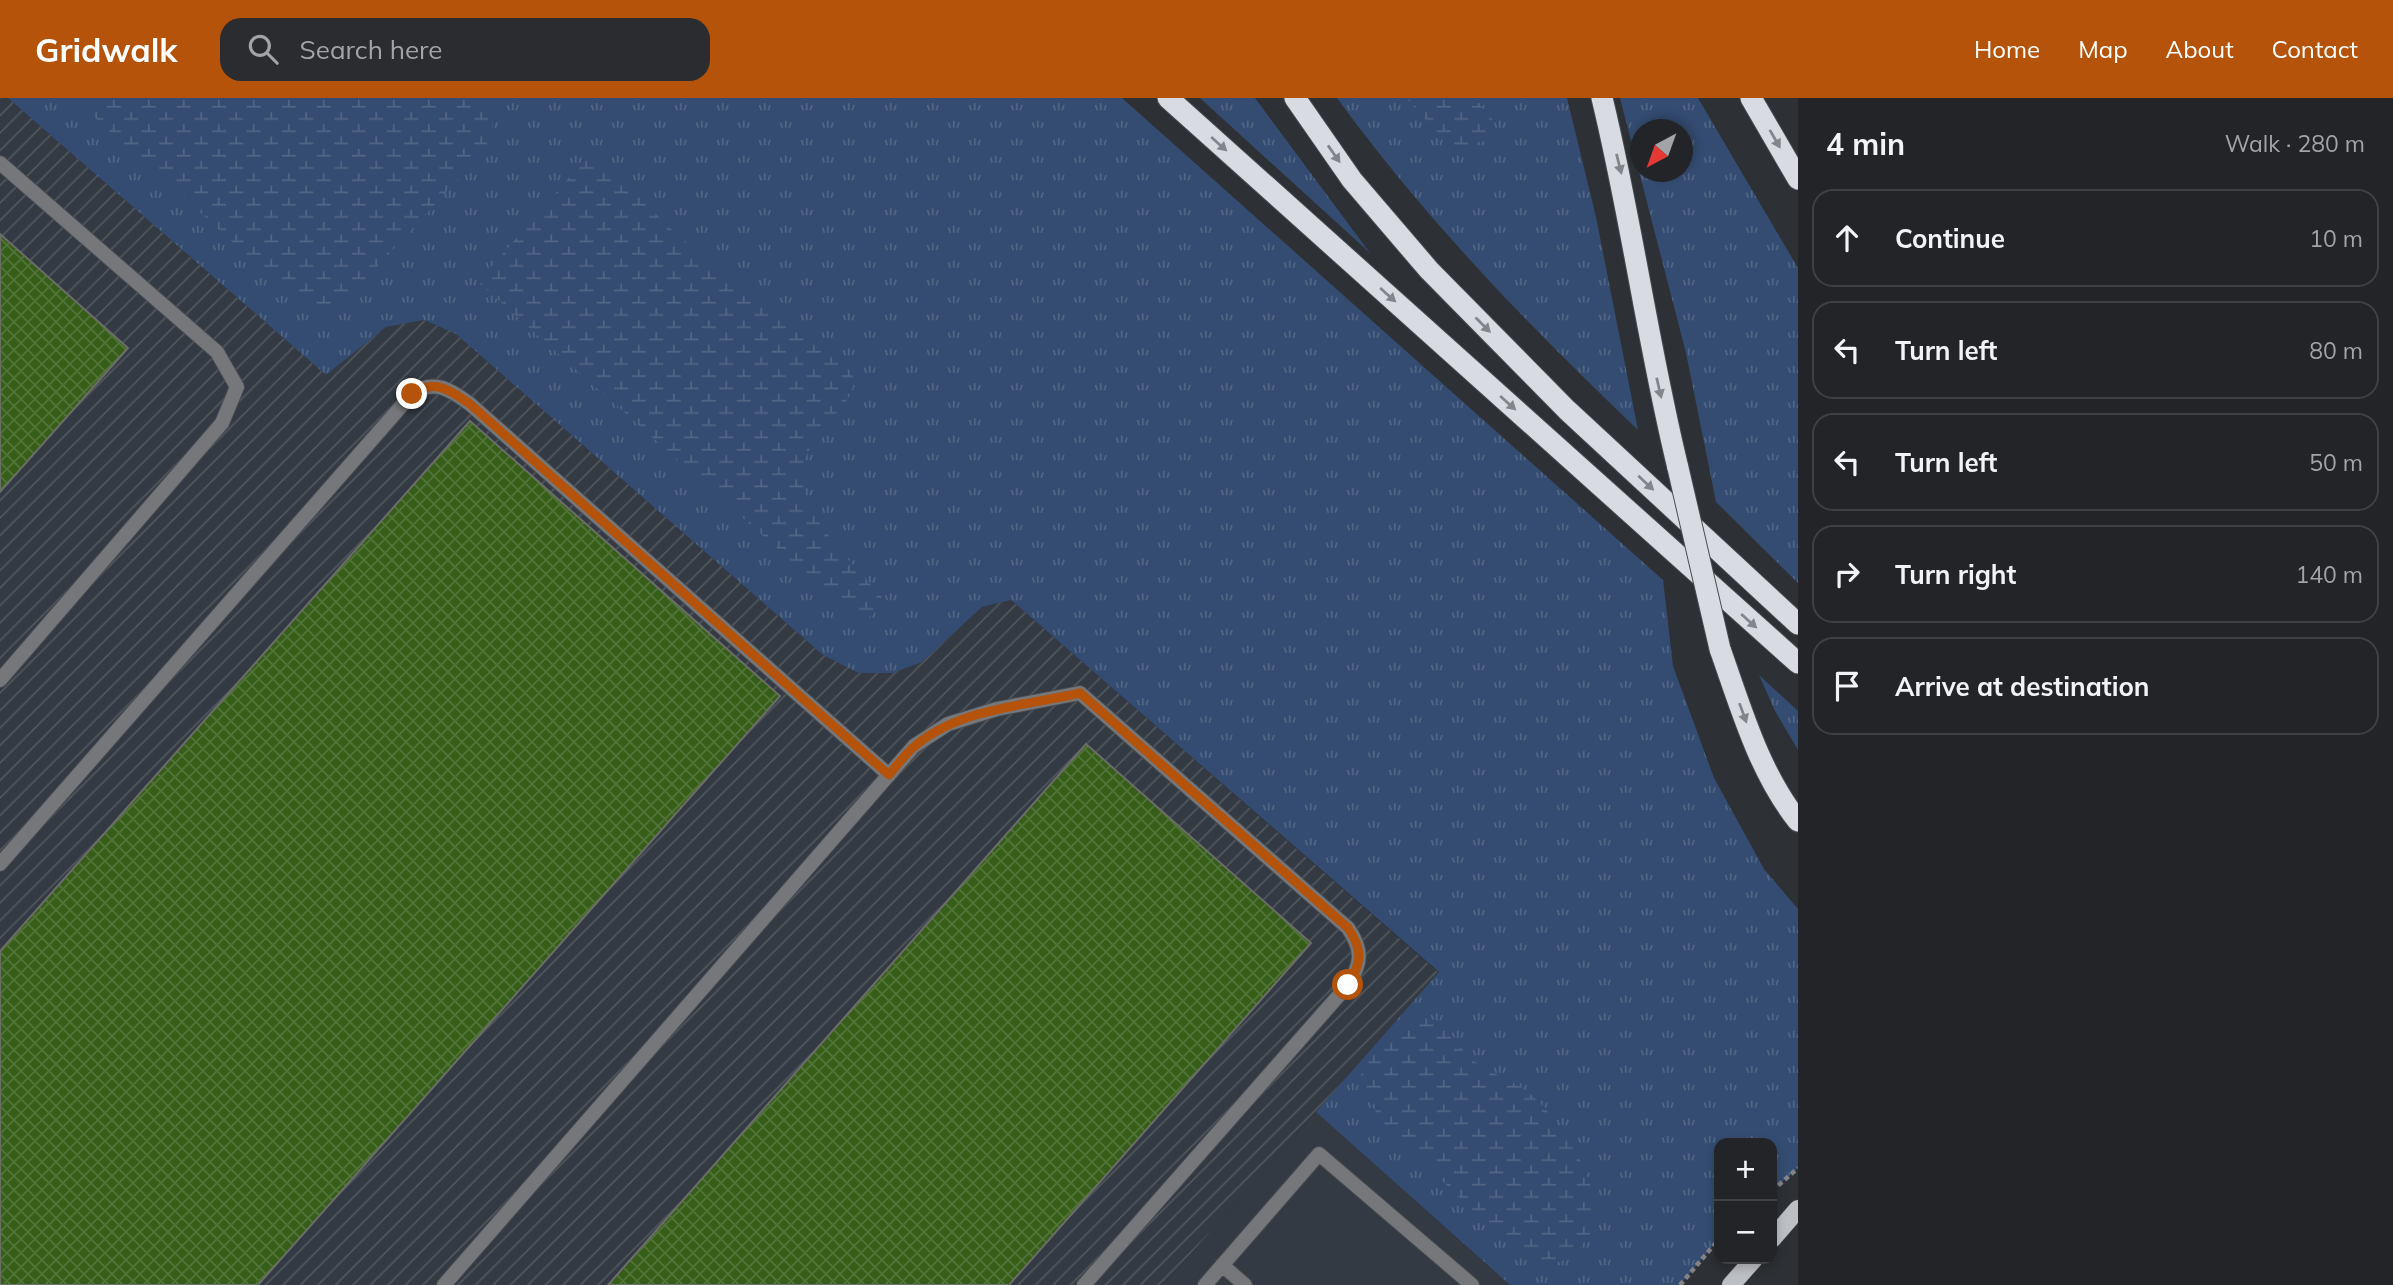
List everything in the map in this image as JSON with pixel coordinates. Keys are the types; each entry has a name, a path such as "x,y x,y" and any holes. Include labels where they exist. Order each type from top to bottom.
{"highway":[{"path":"1168,98 1798,663"},
{"path":"1294,98 1352,180 1429,270 1567,410 1798,624"},
{"path":"1602,98 1624,188 1656,378 1720,649 1767,771 1798,821"},
{"path":"1751,98 1798,179"}],"main road":[{"path":"1777,1233 1798,1209"},
{"path":"1731,1285 1750,1264"}],"lane":[{"path":"0,163 217,352 237,387 222,423 0,680"},
{"path":"0,864 412,394 433,386 443,386 470,404 889,775"},
{"path":"444,1285 914,746 948,724 997,709 1080,693 1348,928 1358,943 1361,958 1348,985 1084,1285"},
{"path":"1205,1285 1319,1154 1472,1285"},
{"path":"1222,1265 1245,1285"}],"path":[{"path":"1777,1187 1798,1168"},
{"path":"1680,1285 1714,1244"}],"shaded area":[{"path":"0,98 8,98 326,375 386,327 424,320 456,334 823,655 922,662 982,607 1011,600 1439,973 1163,1285 0,1285"},
{"path":"1316,1112 1510,1285 1163,1285"}],"green space":[{"path":"8,98 1122,98 1663,580 1673,666 1714,778 1764,869 1798,909 1798,1168 1777,1187 1777,1138 1714,1138 1714,1245 1680,1285 1510,1285 1316,1112 1439,972 1011,600 982,607 922,662 892,673 859,673 823,655 456,334 424,320 386,327 326,375"},
{"path":"79,98 475,98 489,108 492,129 483,152 340,307 326,311 307,303 279,284 93,116"},
{"path":"1200,98 1255,98 1370,253"},
{"path":"1337,98 1567,98 1596,217 1638,430 1480,271 1406,187"},
{"path":"1406,98 1473,98 1491,117 1497,131 1489,140 1477,142 1476,153 1468,156 1453,150"},
{"path":"1620,98 1698,98 1798,268 1798,583 1716,502 1686,353 1642,182 1693,182 1693,119 1630,119 1630,137"},
{"path":"596,156 681,238 848,367 853,386 848,398 817,437 808,453 803,471 804,491 809,505 828,534 886,602 866,620 854,617 478,282 585,160"},
{"path":"1759,675 1798,711 1798,750 1775,711"},
{"path":"1423,1016 1446,1028 1476,1063 1529,1093 1564,1132 1584,1167 1595,1201 1594,1224 1589,1235 1569,1258 1546,1263 1520,1257 1382,1122 1358,1082 1376,1051 1393,1031 1413,1018"}],"building":[{"path":"0,234 128,348 0,492"},
{"path":"470,421 780,696 258,1285 0,1285 0,951"},
{"path":"1086,744 1311,943 1009,1285 608,1285"}],"route":[{"path":"412,394 420,388 443,386 470,404 889,775 914,746 948,724 997,709 1040,703 1080,693 1348,928 1358,943 1361,958 1348,985"}]}
